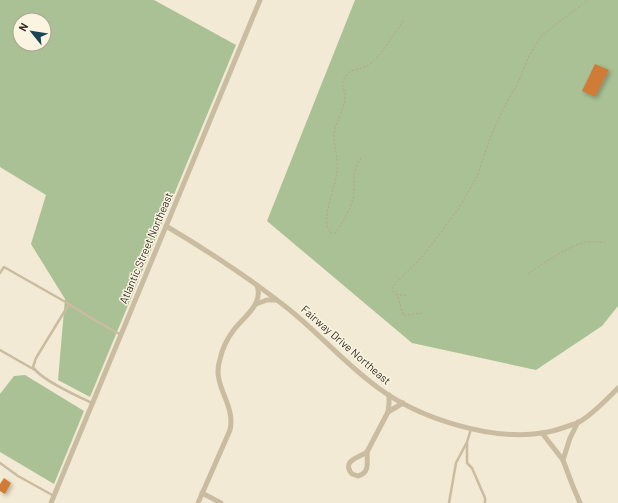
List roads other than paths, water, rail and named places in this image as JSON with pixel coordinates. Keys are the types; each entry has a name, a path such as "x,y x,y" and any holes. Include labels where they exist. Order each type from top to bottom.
{"street":[{"name":"Atlantic Street Northeast","path":"51,503 260,0"},
{"name":"Fairway Drive Northeast","path":"166,226 219,258 277,300 327,342 363,376 388,395 403,404 437,419 471,428 507,433 542,433 578,422 618,388"},
{"path":"198,503 232,423 231,410 218,379 220,359 233,331 256,304 259,294 257,285"},
{"path":"256,304 267,300 277,300"},
{"path":"367,452 354,458 349,463 348,468 352,474 358,476 366,472 367,452 388,412 388,395"},
{"path":"388,412 394,407 403,404"},
{"name":"Fairway Drive Northeast","path":"563,460 570,438 578,422"},
{"path":"542,433 563,460 580,503"},
{"path":"202,493 221,503"}],"lane":[{"path":"0,273 4,267 121,335"},
{"path":"35,370 33,366 36,358 69,304"},
{"path":"0,350 35,370 56,385 92,404"},
{"path":"449,503 456,463 467,442 471,428"},
{"path":"467,442 467,463 472,468 485,498 485,503"},
{"path":"0,463 18,476 54,496"}]}
